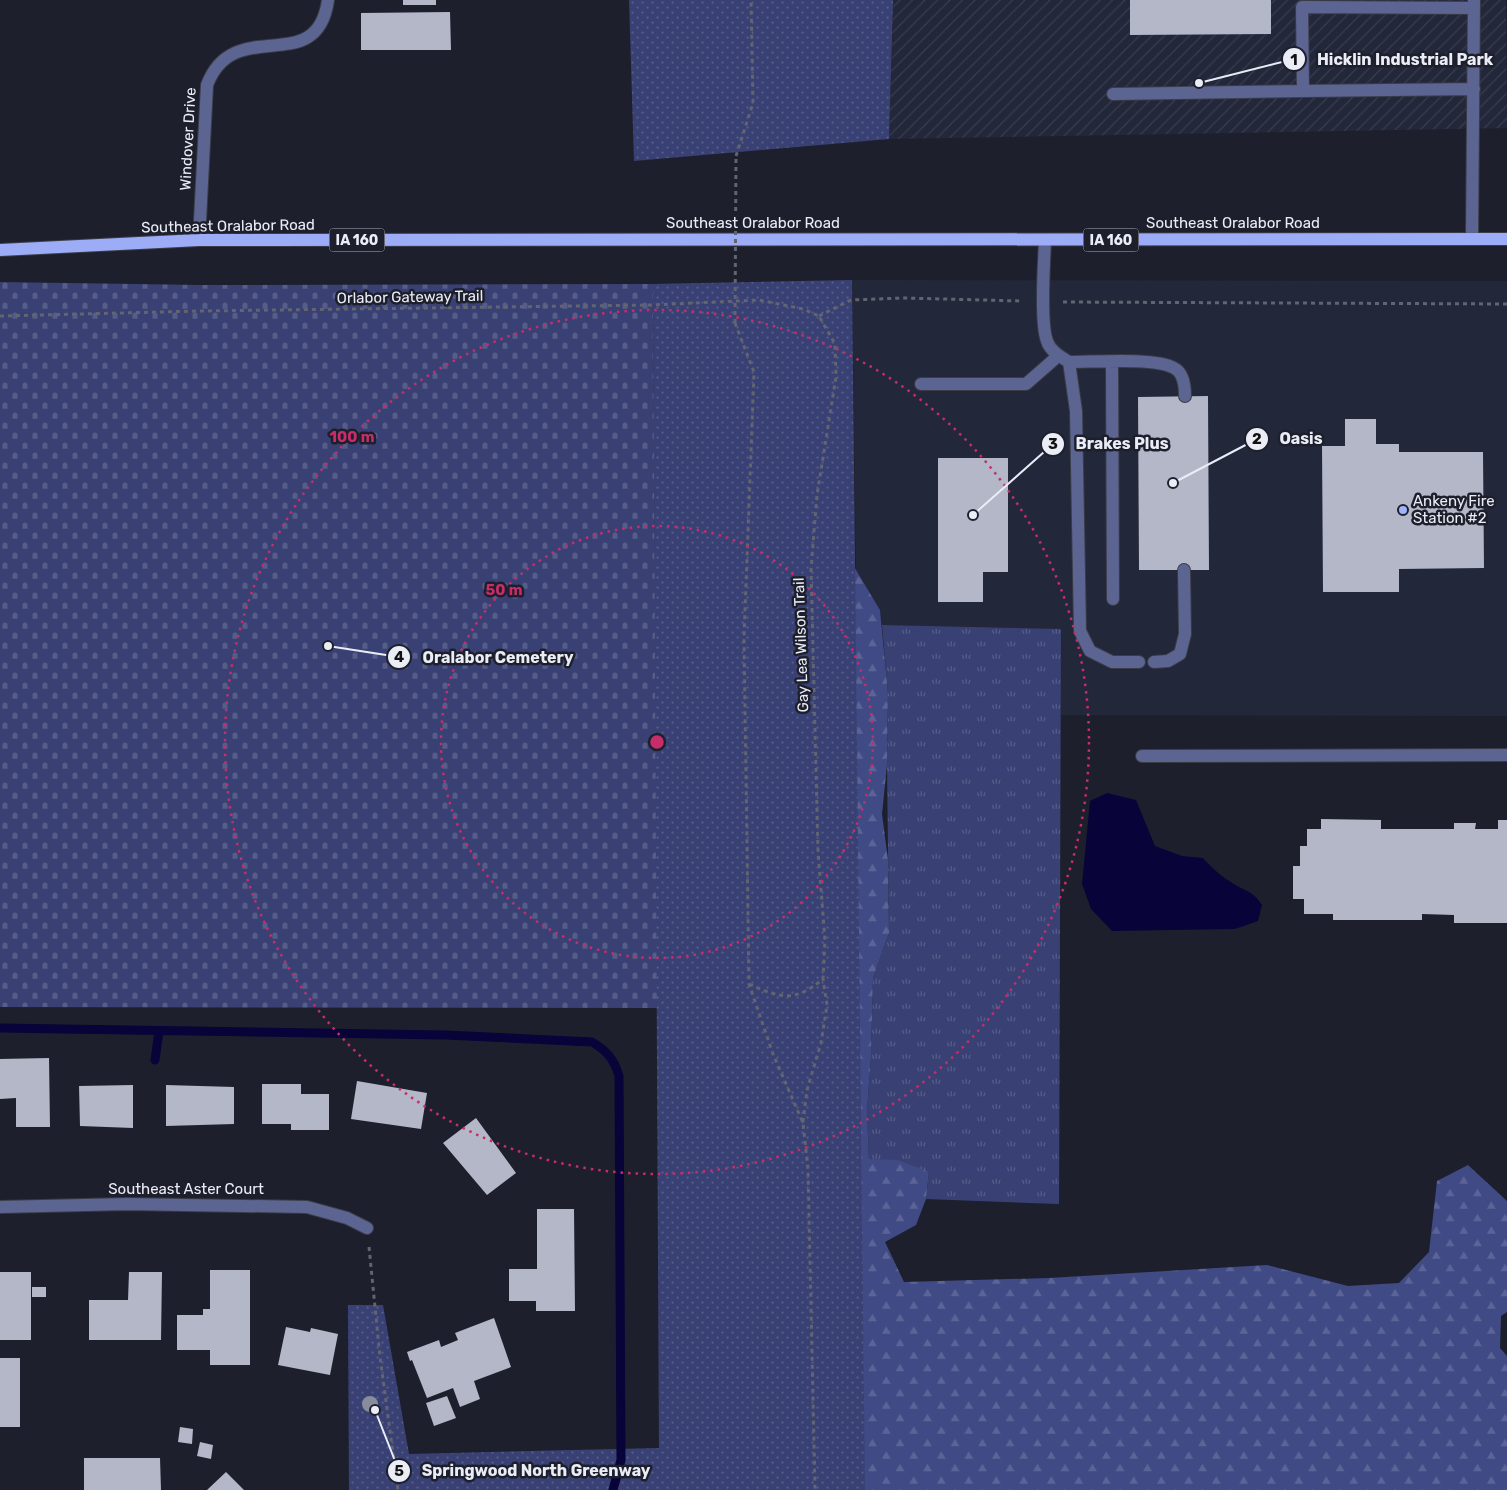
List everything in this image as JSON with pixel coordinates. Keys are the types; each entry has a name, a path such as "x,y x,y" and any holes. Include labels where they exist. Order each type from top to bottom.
{"main road":[{"name":"Southeast Oralabor Road","path":"0,250 199,240 1045,241 1507,239"}],"street":[{"name":"Windover Drive","path":"199,240 206,85 212,71 232,52 247,48 291,44 313,34 326,17 328,0"},
{"path":"1303,90 1302,7 1474,4 1472,238"},
{"path":"1113,94 1474,89"},
{"path":"1045,241 1044,302 1047,342 1064,359 1076,411 1080,631 1090,651 1112,662 1139,662"},
{"path":"921,384 1026,384 1064,359 1156,362 1175,368 1182,378 1185,396"},
{"path":"1112,362 1113,599"},
{"path":"1154,662 1168,661 1180,654 1185,634 1184,570"},
{"path":"1142,756 1507,755"},
{"name":"Southeast Aster Court","path":"0,1207 127,1204 307,1207 347,1218 368,1228"}],"path":[{"path":"751,0 753,103 736,156 735,324 754,372 744,638 749,984 773,1054 803,1123 808,1169 815,1490"},
{"path":"818,316 851,300 903,298 1044,302 1507,304"},
{"name":"Orlabor Gateway Trail","path":"0,316 200,311 651,305 759,300 803,309 818,316"},
{"name":"Gay Lea Wilson Trail","path":"803,1123 807,1090 821,1043 827,1005 823,979 825,940 818,851 811,569 817,494 836,377 835,344 818,316"},
{"path":"749,984 767,993 789,997 807,992 823,979"},
{"path":"368,1228 380,1357 398,1490"}],"shaded area":[{"path":"893,0 1506,0 1507,128 889,139"},
{"path":"852,280 1507,281 1507,716 1061,715 1061,629 882,625 880,610 856,571"},
{"path":"1107,793 1136,800 1155,846 1182,856 1203,858 1225,878 1253,894 1262,905 1258,921 1235,929 1112,931 1091,909 1082,884 1090,801"}],"green space":[{"path":"629,0 893,0 889,139 634,161"},
{"path":"852,280 865,1490 349,1490 348,1305 383,1305 409,1454 659,1448 653,284"},
{"path":"0,282 200,285 653,284 658,1008 0,1007"},
{"path":"850,560 880,610 888,693 887,765 882,814 888,860 889,933 873,978 871,1057 867,1111 869,1159 898,1160 929,1172 926,1199 916,1225 885,1242 904,1282 1049,1278 1267,1265 1348,1286 1399,1283 1429,1252 1437,1181 1468,1165 1507,1201 1507,1312 1501,1316 1500,1348 1507,1356 1507,1490 750,1490"},
{"path":"882,625 1061,629 1059,1204 926,1199 929,1172 869,1159 867,1111 871,1057 873,978 889,933 888,693"}],"building":[{"path":"403,0 436,0 436,5 403,5"},
{"path":"1130,0 1271,0 1271,34 1130,35"},
{"path":"450,12 451,50 361,50 361,13"},
{"path":"1208,396 1209,570 1139,570 1138,397"},
{"name":"Ankeny Fire Station #2","path":"1345,419 1376,419 1376,444 1399,444 1399,452 1483,452 1484,568 1399,569 1399,592 1323,592 1322,446 1345,446"},
{"path":"938,458 1008,458 1008,572 983,572 983,602 938,602"},
{"path":"1321,819 1381,820 1381,829 1454,829 1454,823 1476,823 1475,829 1498,829 1498,820 1507,820 1507,923 1454,923 1454,915 1422,914 1422,920 1333,920 1333,914 1304,914 1304,899 1293,899 1293,866 1300,866 1300,846 1307,846 1307,829 1321,829"},
{"path":"49,1058 50,1127 16,1127 16,1098 0,1099 0,1059"},
{"path":"357,1081 427,1093 421,1129 351,1119"},
{"path":"262,1084 301,1084 301,1094 329,1094 329,1130 291,1130 291,1124 262,1124"},
{"path":"133,1085 133,1128 80,1126 79,1086"},
{"path":"166,1085 234,1087 234,1124 166,1126"},
{"path":"476,1118 516,1173 487,1195 443,1143"},
{"path":"537,1209 574,1209 575,1311 536,1311 536,1301 509,1301 509,1269 537,1269"},
{"path":"210,1270 250,1270 250,1365 210,1365 210,1350 177,1350 177,1315 203,1315 203,1309 210,1309"},
{"path":"0,1272 31,1272 31,1340 0,1340"},
{"path":"129,1272 162,1272 161,1340 89,1340 89,1300 128,1300"},
{"path":"32,1287 46,1287 46,1297 32,1297"},
{"path":"494,1318 511,1367 474,1381 480,1399 460,1407 453,1388 427,1398 407,1352 439,1340 441,1347 458,1340 455,1333"},
{"path":"286,1327 310,1332 311,1328 338,1334 330,1375 278,1365"},
{"path":"0,1358 20,1358 20,1427 0,1427"},
{"path":"447,1396 456,1418 434,1426 426,1403"},
{"path":"180,1427 193,1429 192,1444 178,1442"},
{"path":"200,1442 213,1445 211,1459 197,1456"},
{"path":"84,1458 160,1458 161,1490 84,1490"},
{"path":"226,1472 244,1490 207,1490"}],"waterway":[{"path":"0,1028 445,1035 592,1042 602,1049 612,1060 619,1076 621,1460 613,1490"},
{"path":"155,1060 159,1031"}],"place":[{"name":"Hicklin Industrial Park","path":"1199,83"},
{"name":"Oasis","path":"1173,483"},
{"name":"Ankeny Fire Station #2","path":"1403,510"},
{"name":"Brakes Plus","path":"973,515"},
{"name":"Oralabor Cemetery","path":"328,646"},
{"name":"Springwood North Greenway","path":"375,1410"}]}
